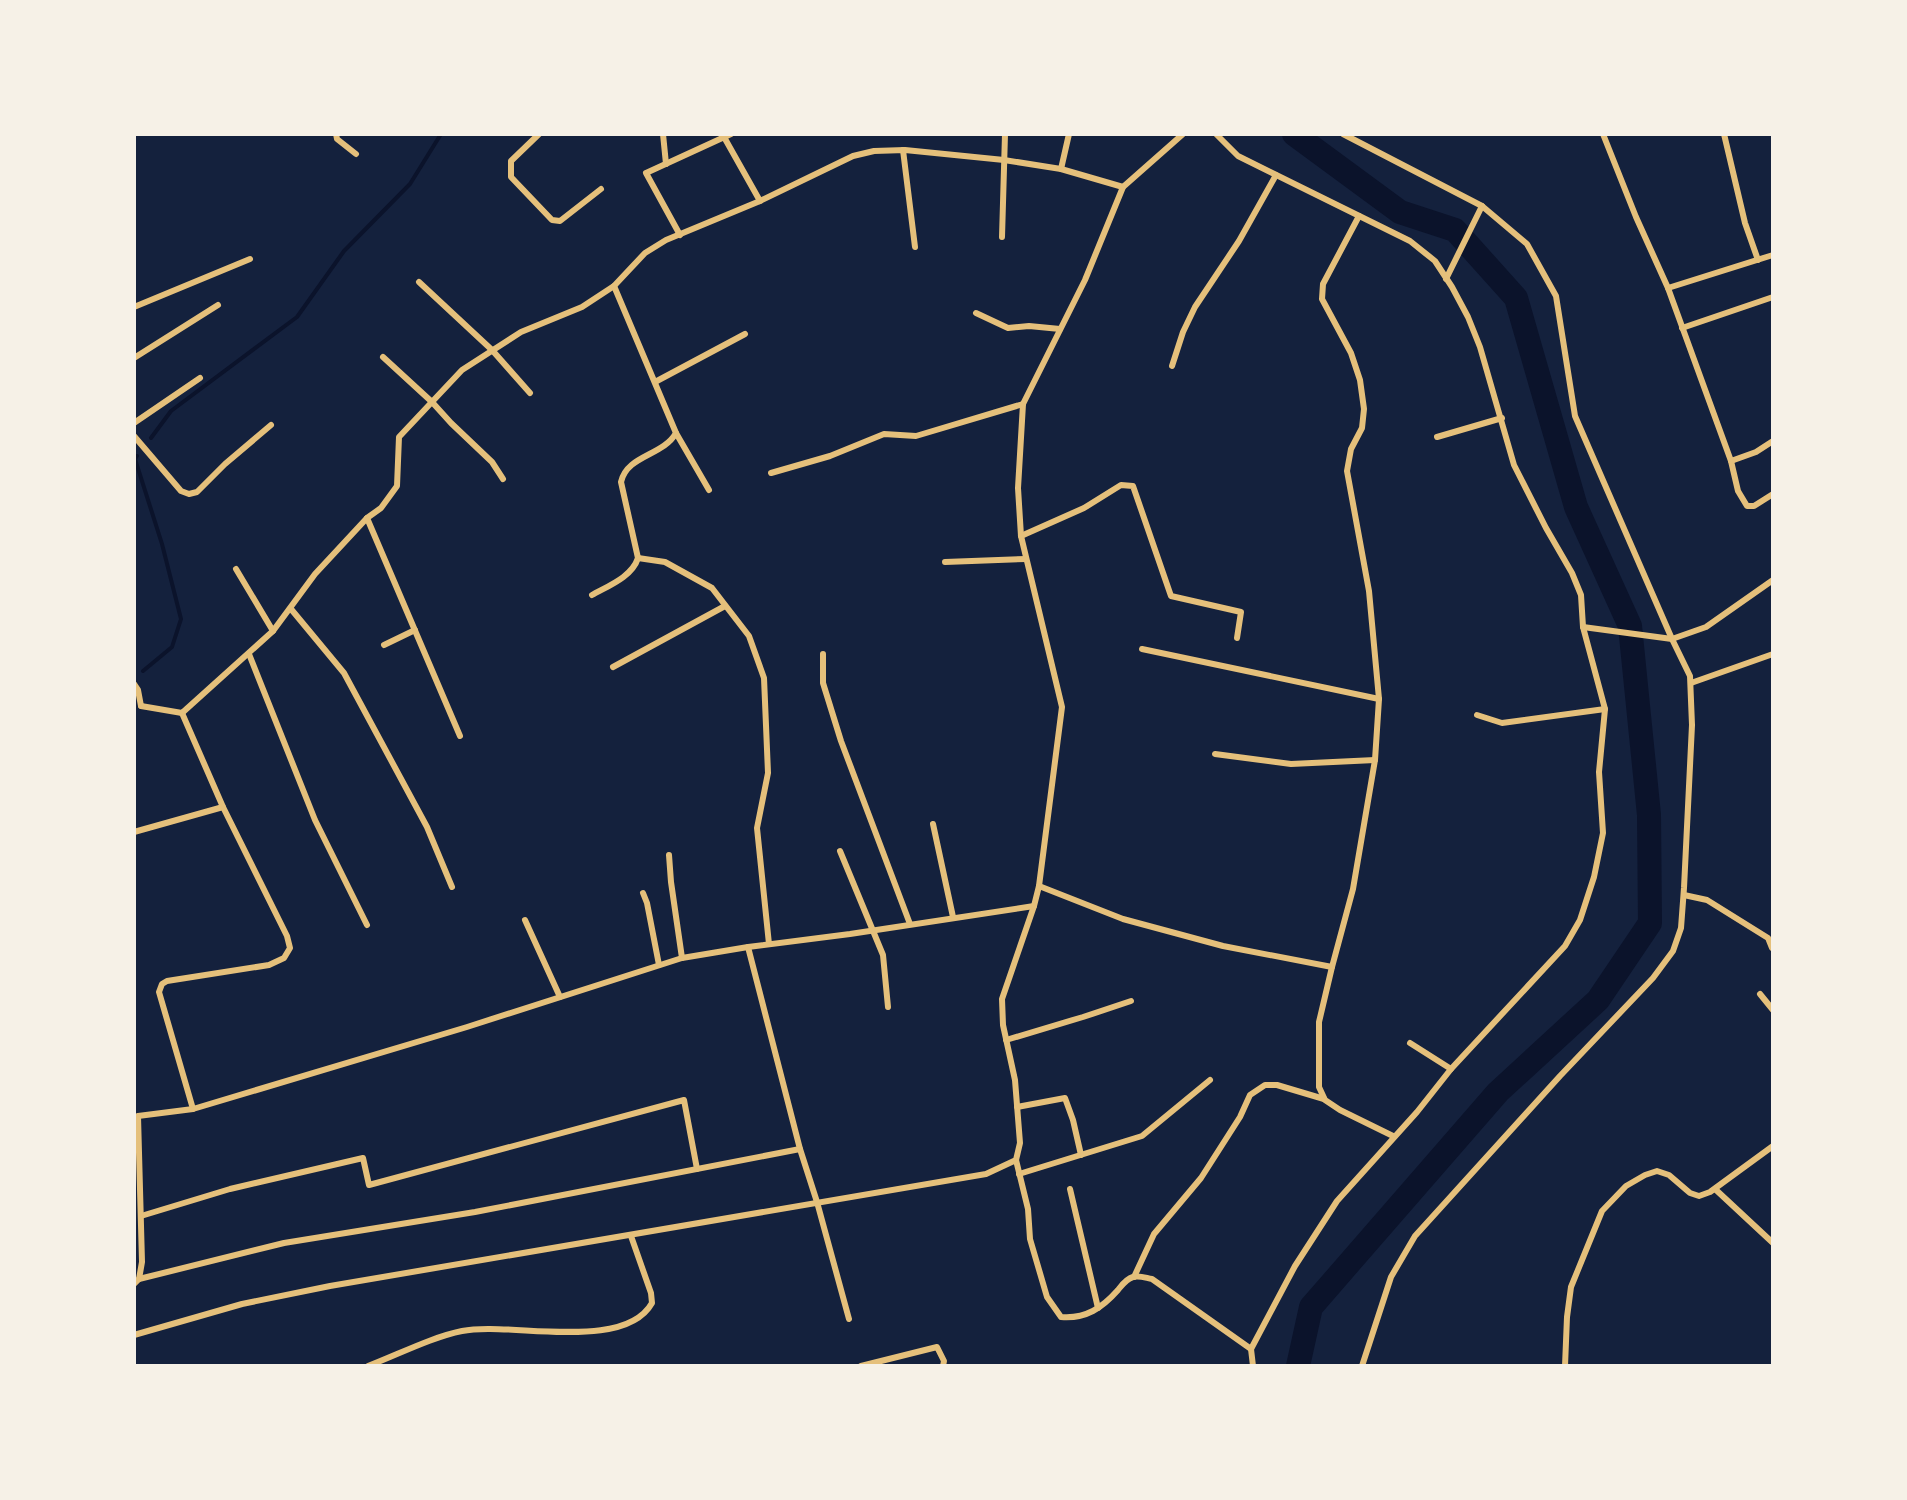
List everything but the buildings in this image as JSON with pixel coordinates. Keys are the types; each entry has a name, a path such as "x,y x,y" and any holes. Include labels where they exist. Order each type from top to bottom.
{"street":[{"path":"336,134 337,139 356,154"},
{"path":"539,134 511,161 511,177 552,220 560,221 601,189"},
{"path":"663,134 666,164"},
{"path":"1002,237 1005,134"},
{"path":"1061,169 1069,134"},
{"path":"1183,134 1123,187 1085,280 1023,404 1018,488 1021,536 1062,707 1039,886 1002,999 1003,1025 1015,1080 1020,1143 1016,1160 1028,1209 1030,1239 1047,1297 1061,1317 1075,1318 1106,1304 1125,1281 1142,1276 1152,1279 1251,1349"},
{"path":"1216,134 1238,156 1410,241 1435,261 1468,317 1480,347 1514,465 1581,595 1583,627 1605,709 1599,772 1603,833 1594,877 1580,920 1565,946 1451,1069 1337,1201 1295,1266 1251,1349 1253,1366"},
{"path":"1343,134 1482,206 1527,244 1556,296 1575,416 1690,676 1692,725 1684,895 1681,928 1673,951 1653,978 1415,1236 1391,1277 1362,1366"},
{"path":"1603,134 1668,288 1731,461 1738,491 1747,506 1754,506 1773,494"},
{"path":"1724,134 1745,223 1758,260"},
{"path":"680,235 646,173 727,136 760,201"},
{"path":"903,150 915,247"},
{"path":"182,713 273,631 315,574 367,518 381,508 397,486 399,437 462,370 521,332 582,307 614,286 645,253 666,240 760,201 853,156 874,151 903,150 1004,160 1061,169 1123,187"},
{"path":"1172,366 1195,307 1239,241 1276,175"},
{"path":"1446,279 1482,206"},
{"path":"1325,1100 1319,1087 1319,1022 1353,889 1375,760 1379,699 1369,591 1347,471 1351,449 1362,428 1364,409 1360,380 1351,353 1322,299 1323,284 1359,216"},
{"path":"1668,288 1773,255"},
{"path":"134,307 250,259"},
{"path":"419,282 492,350 530,393"},
{"path":"614,286 676,433 709,490"},
{"path":"1682,328 1773,297"},
{"path":"134,358 218,305"},
{"path":"976,313 1008,328 1029,326 1060,329"},
{"path":"655,382 745,334"},
{"path":"383,357 492,462 503,479"},
{"path":"134,423 200,378"},
{"path":"771,473 830,456 884,434 916,436 1023,404"},
{"path":"1437,437 1502,418"},
{"path":"134,436 181,491 189,494 197,492 271,425"},
{"path":"592,595 636,566 638,558 623,498 623,472 667,444 676,433"},
{"path":"1731,461 1756,452 1773,441"},
{"path":"1021,536 1084,508 1121,485 1133,486 1171,596 1241,612 1237,638"},
{"path":"367,518 460,736"},
{"path":"638,558 665,562 712,588 749,636 764,678 768,773 757,828 769,944"},
{"path":"945,562 1026,559"},
{"path":"236,569 273,631"},
{"path":"1583,627 1672,639 1706,627 1773,580"},
{"path":"613,667 725,606"},
{"path":"291,609 344,673 427,827 452,887"},
{"path":"384,645 415,630"},
{"path":"1142,649 1379,699"},
{"path":"249,654 315,820 367,925"},
{"path":"823,654 823,683 841,741 910,924"},
{"path":"1691,683 1773,654"},
{"path":"134,684 141,706"},
{"path":"134,710 141,706 182,713"},
{"path":"1477,715 1502,723 1605,709"},
{"path":"182,713 290,948 284,958 269,965 162,984 159,992 193,1109"},
{"path":"1215,754 1291,764 1375,760"},
{"path":"134,832 223,807"},
{"path":"933,824 953,917"},
{"path":"840,851 883,955 888,1007"},
{"path":"669,855 682,958"},
{"path":"1039,886 1123,919 1223,946 1332,967"},
{"path":"643,893 659,965"},
{"path":"1684,895 1707,900 1768,938 1772,948"},
{"path":"136,1281 142,1262 136,1117 193,1109 467,1027 682,958 1034,906"},
{"path":"525,920 560,997"},
{"path":"748,947 800,1149 849,1319"},
{"path":"1760,994 1773,1010"},
{"path":"1006,1040 1131,1001"},
{"path":"1410,1043 1451,1069"},
{"path":"1019,1174 1142,1136 1210,1080"},
{"path":"1134,1277 1154,1234 1201,1178 1240,1117 1250,1095 1265,1085 1277,1085 1325,1100 1393,1136"},
{"path":"1017,1107 1065,1098 1081,1155"},
{"path":"141,1216 230,1189 363,1158 369,1185 684,1100 697,1169"},
{"path":"1565,1366 1571,1287 1602,1211 1626,1186 1657,1171 1669,1175 1690,1193 1699,1196 1715,1189 1773,1146"},
{"path":"136,1281 284,1243 475,1212 800,1149"},
{"path":"134,1335 242,1304 330,1286 986,1174 1016,1160"},
{"path":"1070,1189 1098,1308"},
{"path":"1715,1189 1773,1243"},
{"path":"368,1366 458,1332 477,1329 598,1331 642,1316 652,1303 651,1293 631,1236"},
{"path":"861,1366 937,1347 944,1361 943,1366"}],"waterway":[{"path":"151,438 171,411 297,317 344,251 410,184 441,134"},
{"path":"1294,134 1400,212 1455,230 1516,298 1576,507 1630,626 1649,815 1650,923 1598,1000 1498,1092 1311,1307 1298,1366"},
{"path":"137,456 135,459 162,544 181,619 172,647 143,671"}]}
